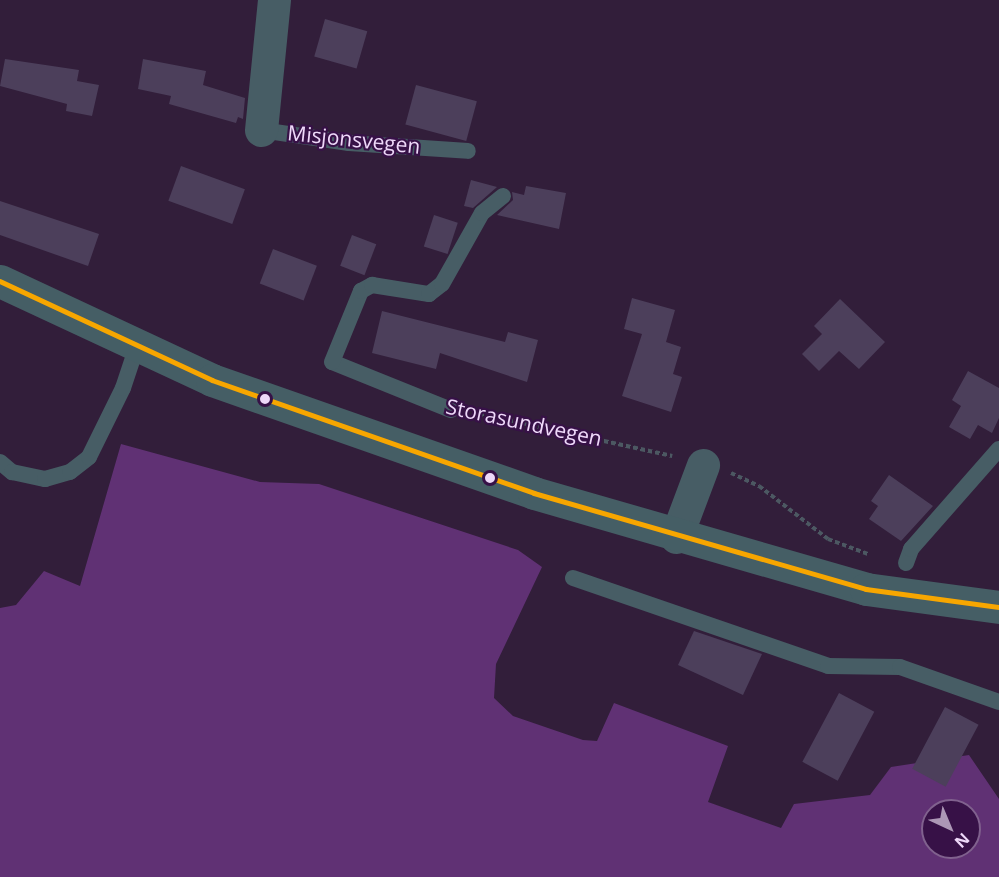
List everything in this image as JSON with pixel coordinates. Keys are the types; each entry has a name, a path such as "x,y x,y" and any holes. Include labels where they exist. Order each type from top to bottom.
{"main road":[{"path":"0,281 137,346 302,415 676,537 866,589 999,608"}],"street":[{"name":"Misjonsvegen","path":"261,130 274,0"},
{"path":"676,537 703,465"}],"lane":[{"name":"Misjonsvegen","path":"261,130 349,143 468,151"},
{"name":"Storasundvegen","path":"451,410 332,362 361,291 372,285 429,294 442,284 482,213 503,196"},
{"path":"0,462 12,472 45,479 70,472 89,457 123,387 137,346"},
{"path":"906,563 911,549 999,449"},
{"path":"573,578 828,666 900,667 999,702"}],"path":[{"name":"Storasundvegen","path":"451,410 495,414 703,465 751,481 828,539 906,563"}],"shaded area":[{"path":"121,444 260,482 319,484 518,550 542,567 496,664 494,698 513,716 583,740 597,741 614,703 728,746 708,802 781,828 794,804 870,795 891,767 969,755 999,799 999,877 0,877 0,608 16,605 44,571 80,586"}],"building":[{"path":"325,19 367,31 357,69 314,56"},
{"path":"5,59 79,70 77,81 99,85 92,116 66,111 67,104 0,86"},
{"path":"143,59 206,71 203,85 245,98 243,119 238,117 236,123 169,104 171,96 138,89"},
{"path":"416,85 477,101 466,141 405,125"},
{"path":"181,166 245,189 232,224 168,201"},
{"path":"471,180 497,187 473,208 464,206"},
{"path":"526,186 566,193 559,229 497,215 513,200 512,192 524,195"},
{"path":"0,201 99,234 88,266 0,235"},
{"path":"434,215 458,223 448,254 424,246"},
{"path":"352,235 376,244 364,275 340,266"},
{"path":"273,249 317,266 304,300 260,284"},
{"path":"632,298 675,310 666,342 681,347 673,374 682,377 671,412 622,396 642,334 624,329"},
{"path":"840,299 885,342 859,369 839,351 819,371 802,354 822,334 814,326"},
{"path":"382,311 505,342 508,332 538,340 527,382 440,353 436,369 372,353"},
{"path":"968,371 999,388 999,418 992,433 978,425 970,439 949,427 961,406 952,400"},
{"path":"889,475 933,506 901,541 869,519 878,506 871,501"},
{"path":"694,631 762,654 743,695 678,665"},
{"path":"839,693 874,712 838,781 802,762"},
{"path":"945,707 979,725 946,787 912,769"}],"transit line":[{"path":"0,281 212,380 534,493 866,589 999,607"}]}
